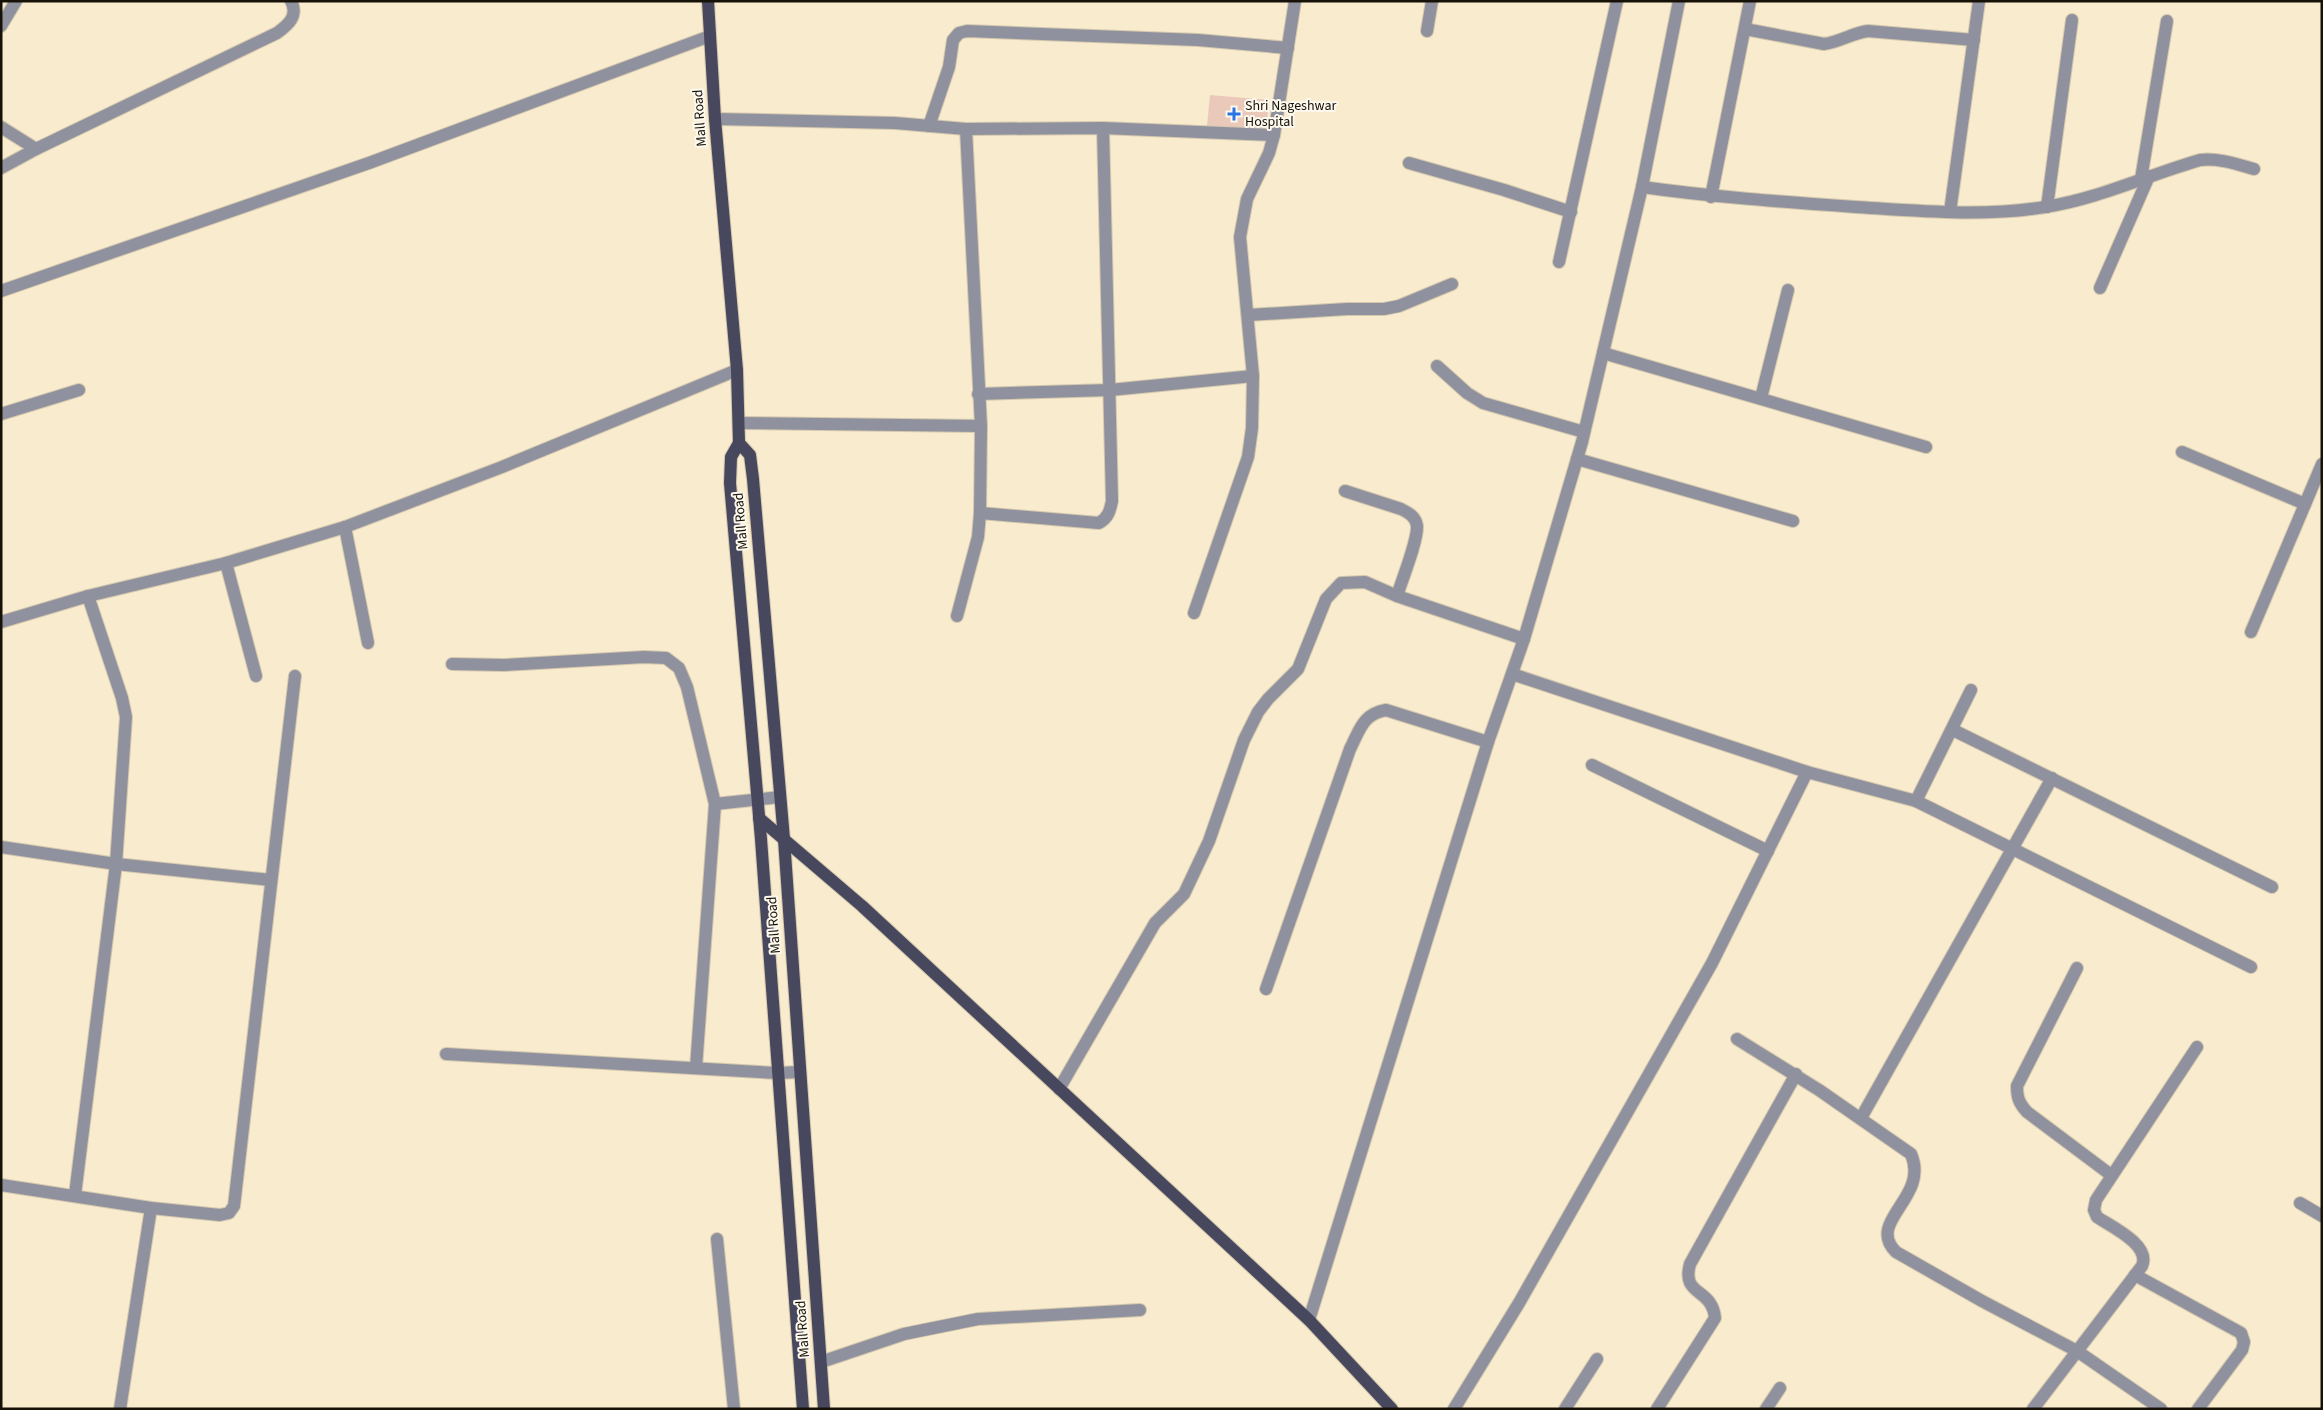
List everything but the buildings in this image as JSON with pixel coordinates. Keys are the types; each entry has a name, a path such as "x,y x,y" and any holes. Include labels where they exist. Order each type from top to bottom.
{"main road":[{"name":"Mall Road","path":"708,1 715,119 737,370 739,443 731,457 730,483 759,818 776,1073 803,1409"},
{"name":"Mall Road","path":"739,443 750,455 753,479 784,840 824,1409"},
{"path":"759,818 862,906 1309,1320 1392,1409"}],"street":[{"path":"1,26 16,1"},
{"path":"1,168 36,149 277,33 289,24 294,15 291,1"},
{"path":"1194,613 1248,457 1252,428 1253,376 1249,315 1240,237 1247,199 1269,153 1274,135 1295,1"},
{"path":"1427,31 1432,1"},
{"path":"1560,262 1617,1"},
{"path":"1309,1320 1488,742 1524,639 1577,459 1642,187 1679,1"},
{"path":"1711,197 1750,1"},
{"path":"1950,212 1979,1"},
{"path":"2047,207 2072,20"},
{"path":"2100,288 2145,178 2167,21"},
{"path":"1745,29 1824,44 1868,31 1974,40"},
{"path":"929,126 949,67 953,40 960,33 967,31 1198,40 1288,48"},
{"path":"1,291 369,163 710,36"},
{"path":"715,119 859,122 966,129 1103,128 1274,135"},
{"path":"1,127 36,149"},
{"path":"980,513 1099,523 1111,510 1110,390 1103,128"},
{"path":"957,616 978,537 980,513 981,426 966,129"},
{"path":"1642,187 1711,197 1950,212 2015,212 2047,207 2098,194 2194,162 2212,158 2254,170"},
{"path":"1409,163 1504,190 1571,212"},
{"path":"1249,315 1347,308 1384,309 1399,306 1452,284"},
{"path":"1760,398 1788,290"},
{"path":"1603,353 1926,447"},
{"path":"1437,366 1467,393 1483,403 1584,432"},
{"path":"1,622 88,596 226,563 345,527 502,467 737,370"},
{"path":"978,394 1110,390 1253,376"},
{"path":"1,414 79,390"},
{"path":"739,423 981,426"},
{"path":"2182,452 2305,504"},
{"path":"1577,459 1793,521"},
{"path":"2251,632 2322,464"},
{"path":"1345,491 1409,513 1415,519 1417,527 1415,539 1397,596"},
{"path":"345,527 368,643"},
{"path":"226,563 256,676"},
{"path":"1059,1089 1155,923 1184,894 1209,841 1244,740 1258,712 1268,699 1298,669 1326,599 1341,583 1365,582 1397,596 1524,639"},
{"path":"75,1195 116,864 126,717 122,698 88,596"},
{"path":"452,664 504,665 644,657 666,658 679,668 687,687 715,804 696,1068"},
{"path":"1512,674 1807,772 1916,801 2251,967"},
{"path":"1,1185 151,1208 220,1215 229,1213 234,1206 294,676"},
{"path":"1916,801 1953,730 1971,690"},
{"path":"1266,989 1350,749 1362,725 1373,712 1386,710 1488,742"},
{"path":"1953,730 2272,887"},
{"path":"1592,765 1768,851"},
{"path":"1454,1409 1519,1303 1712,963 1807,772"},
{"path":"1861,1118 2052,778"},
{"path":"715,804 780,797"},
{"path":"1,847 116,864 271,880"},
{"path":"2077,968 2017,1086 2017,1096 2020,1104 2027,1112 2111,1175"},
{"path":"1737,1039 1796,1074 1911,1154 1915,1164 1916,1175 1912,1187 1887,1228 1887,1238 1891,1247 1896,1252 1974,1297 2077,1351 2161,1409"},
{"path":"2033,1409 2145,1260 2142,1252 2135,1244 2097,1217 2094,1210 2096,1200 2197,1047"},
{"path":"446,1054 776,1073 800,1072"},
{"path":"1657,1409 1715,1318 1710,1301 1689,1284 1687,1275 1690,1264 1796,1074"},
{"path":"2300,1203 2322,1216"},
{"path":"120,1409 151,1208"},
{"path":"717,1239 734,1409"},
{"path":"2135,1275 2241,1333 2244,1342 2242,1350 2198,1409"},
{"path":"821,1362 904,1334 978,1319 1140,1310"},
{"path":"1566,1409 1597,1359"},
{"path":"1766,1409 1780,1388"}],"place":[{"name":"Shri Nageshwar Hospital","path":"1234,114"}]}
